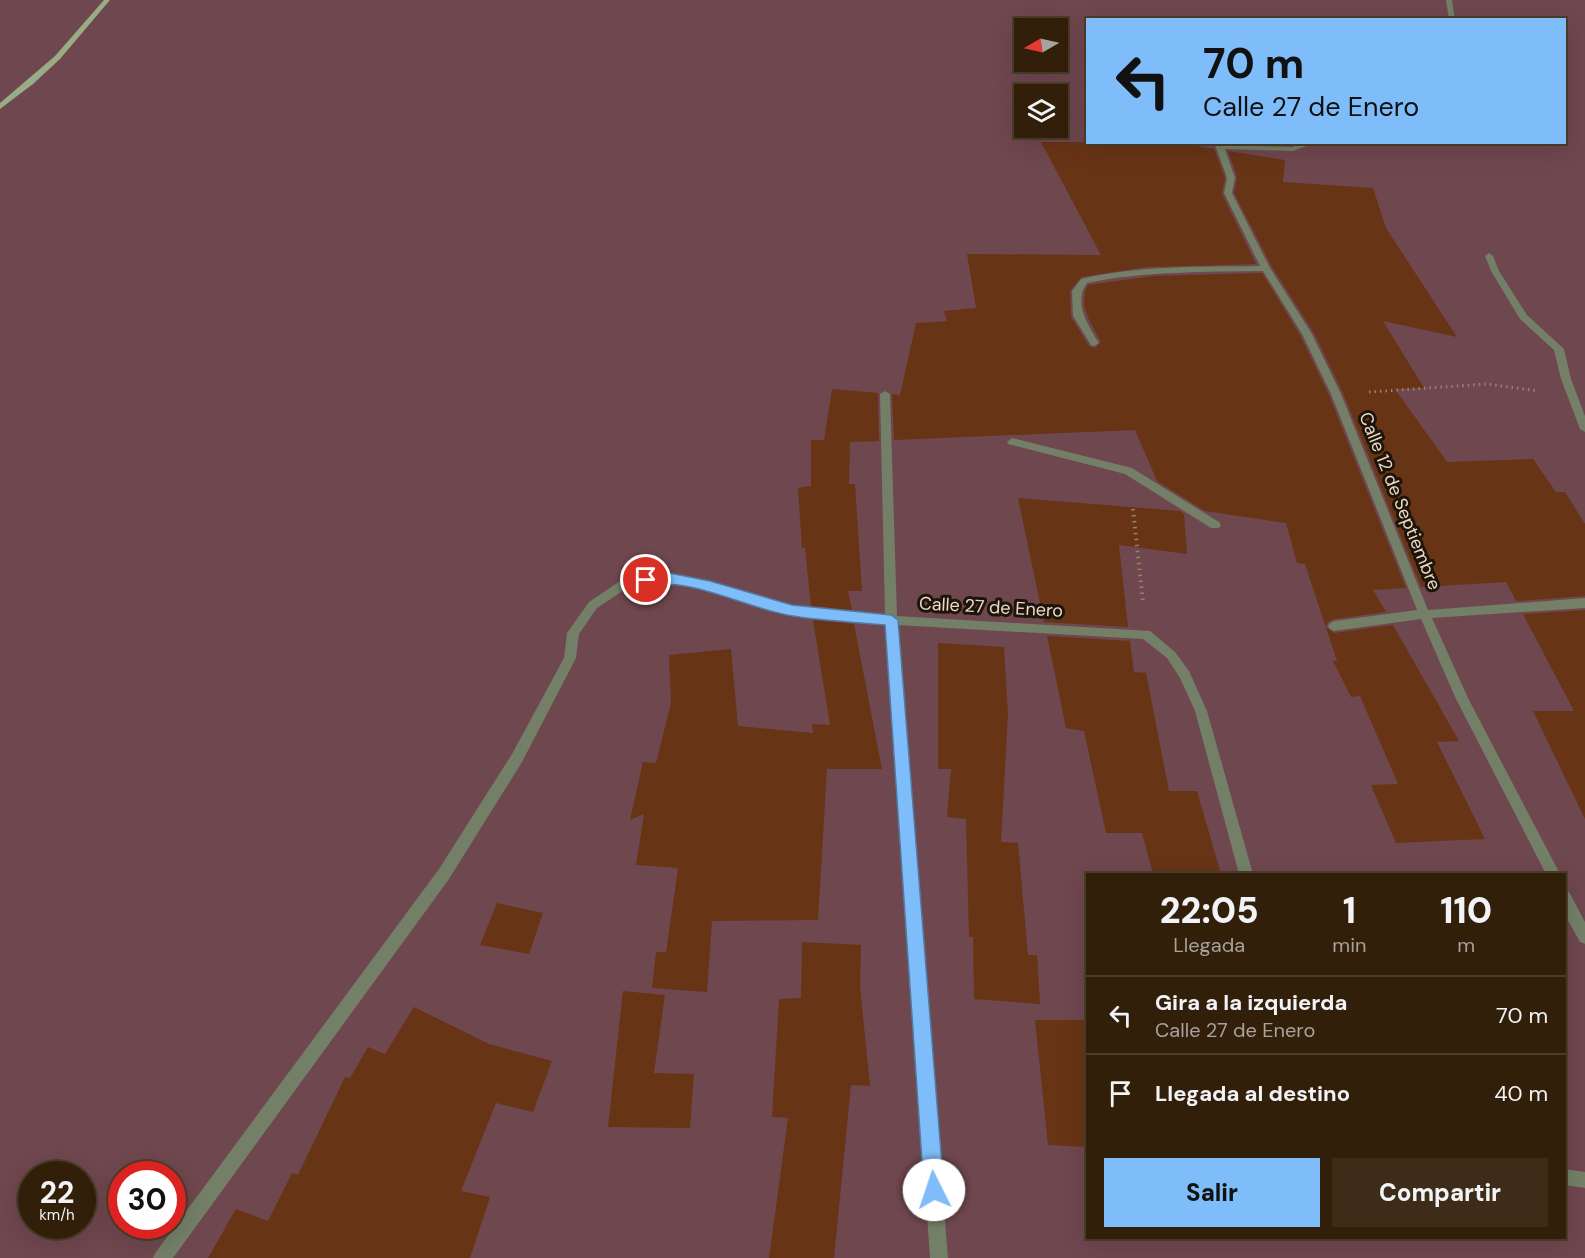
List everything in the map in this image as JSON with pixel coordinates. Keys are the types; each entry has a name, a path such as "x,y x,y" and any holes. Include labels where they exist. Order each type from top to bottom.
{"main road":[{"path":"0,107 32,83 62,55 107,0"}],"street":[{"path":"1449,0 1452,18"},
{"path":"1219,145 1293,149 1307,144"},
{"name":"Calle 12 de Septiembre","path":"1219,145 1231,178 1228,193 1266,268 1307,334 1336,394 1425,616 1462,699 1552,873"},
{"path":"1489,256 1495,271 1523,317 1559,349 1583,425"},
{"path":"1094,343 1078,316 1077,291 1084,281 1112,275 1158,271 1266,268"},
{"path":"885,394 891,620 939,1258"},
{"path":"1012,442 1128,471 1215,525"},
{"name":"Calle 27 de Enero","path":"162,1258 444,874 522,748 570,658 573,633 593,605 627,582 664,577 710,586 792,611 891,620 1146,634"},
{"path":"1334,626 1402,616 1585,603"},
{"path":"1146,634 1171,655 1185,675 1201,711 1246,873"},
{"path":"1566,901 1585,937"},
{"path":"1566,1177 1585,1180"}],"path":[{"path":"1336,394 1487,384 1538,391 1583,425"},
{"path":"1128,471 1146,634"}],"shaded area":[{"path":"0,0 1585,0 1585,1258 0,1258"}],"building":[{"path":"1041,142 1191,144 1214,149 1225,178 1222,194 1256,264 1147,267 1081,277 1070,291 1071,317 1089,346 1095,348 1101,342 1084,306 1085,291 1088,285 1153,276 1262,273 1300,335 1329,395 1406,588 1373,590 1386,612 1334,619 1328,622 1326,627 1334,633 1393,625 1459,741 1437,742 1485,839 1396,843 1371,785 1398,784 1360,696 1351,697 1333,661 1337,661 1305,564 1297,563 1286,523 1205,511 1157,481 1135,430 894,440 892,394 900,395 916,323 947,321 944,311 976,308 967,254 1101,255"},
{"path":"1228,151 1285,160 1283,182 1373,188 1386,228 1457,337 1383,321 1424,388 1395,389 1447,462 1533,459 1556,492 1565,492 1585,524 1585,596 1516,601 1506,582 1421,587 1343,393 1314,333 1272,267 1234,193 1237,177"},
{"path":"832,389 878,393 879,441 850,442 849,484 855,484 862,591 848,591 852,610 811,606 805,548 802,548 798,488 811,486 811,440 824,440"},
{"path":"1018,498 1180,511 1184,514 1187,554 1119,545 1128,627 1044,622"},
{"path":"1585,610 1585,819 1533,711 1574,711 1523,614"},
{"path":"813,620 854,624 882,769 827,769 818,920 712,921 707,992 652,988 656,952 666,952 678,868 636,865 644,814 630,820 643,762 656,763 671,703 669,655 731,649 738,726 813,733 812,724 830,725"},
{"path":"1047,636 1130,641 1134,672 1146,673 1169,791 1197,791 1221,873 1153,873 1142,833 1106,833 1084,731 1066,728"},
{"path":"938,643 1004,647 1008,714 1001,842 1018,843 1028,955 1037,955 1040,1004 974,999 973,937 969,937 966,819 947,817 951,769 938,769"},
{"path":"497,903 543,913 529,954 480,945"},
{"path":"802,942 861,945 860,986 870,1086 851,1085 834,1258 769,1258 788,1118 772,1117 779,999 801,998"},
{"path":"623,991 665,995 654,1073 694,1074 690,1128 608,1127"},
{"path":"414,1007 489,1044 552,1061 533,1112 496,1103 461,1191 490,1197 470,1258 208,1258 236,1209 268,1221 292,1173 298,1175 345,1077 350,1078 368,1047 385,1054"},
{"path":"1035,1020 1086,1020 1086,1147 1048,1145"}],"route":[{"path":"646,580 664,577 710,586 792,611 891,620 934,1190"}]}
